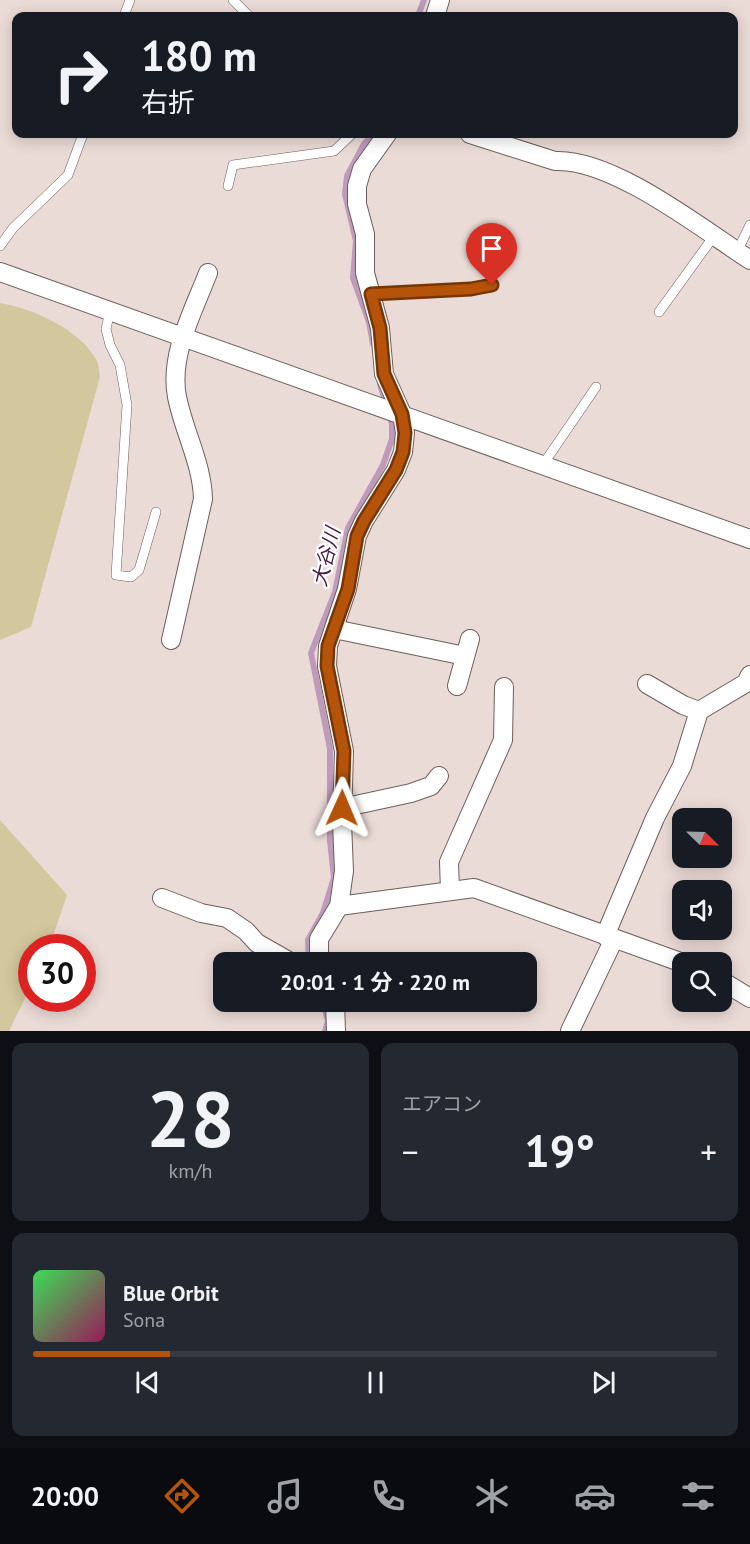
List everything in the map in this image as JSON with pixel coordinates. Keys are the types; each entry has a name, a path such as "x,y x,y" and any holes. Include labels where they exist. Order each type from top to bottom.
{"street":[{"path":"319,952 320,939 339,906 344,871 342,808 344,751 327,666 328,646 348,589 357,536 396,470 403,452 405,433 384,374 380,328 365,273 365,234 357,204 357,186 362,169 384,138"},
{"path":"483,138 555,160 567,160 623,178 744,256"},
{"path":"0,272 750,539"},
{"path":"171,640 203,499 203,478 177,396 175,368 183,337 208,273"},
{"path":"334,629 467,647 457,686"},
{"path":"570,1031 610,937 655,818 682,766 699,711 746,683 750,675"},
{"path":"648,684 682,705 699,711"},
{"path":"450,891 449,862 503,740 504,687"},
{"path":"342,808 411,794 431,786 439,776"},
{"path":"339,906 474,888 672,959"},
{"path":"162,898 201,913 227,918 246,931 257,944 272,952"},
{"path":"732,987 750,998"},
{"path":"336,1012 336,1031"}],"lane":[{"path":"233,0 245,12"},
{"path":"0,246 14,228 68,175 82,138"},
{"path":"228,186 233,165 334,151 348,138"},
{"path":"744,256 750,225"},
{"path":"659,312 714,237"},
{"path":"371,294 462,290 492,285"},
{"path":"110,311 106,329 110,345 120,365 127,405 116,575 131,577 139,570 156,512"},
{"path":"542,466 596,387"}],"shaded area":[{"path":"0,303 40,315 67,330 89,348 96,359 100,377 31,627 0,640"},
{"path":"0,820 67,895 54,934 18,934 18,1012 9,1031 0,1031"}],"waterway":[{"name":"大谷川","path":"420,12 424,0"},
{"name":"大谷川","path":"369,138 347,176 345,194 356,241 353,278 369,322 373,344"},
{"name":"大谷川","path":"309,952 308,940 323,913 334,878 330,841 330,749 311,653 335,592 348,528 383,465 392,439 392,424 380,384"},
{"name":"大谷川","path":"325,1031 328,1021 326,1012"}],"route":[{"path":"342,808 344,751 327,666 328,646 348,589 357,536 396,470 403,452 405,433 402,414 384,374 380,328 371,294 471,289 492,285"}]}
